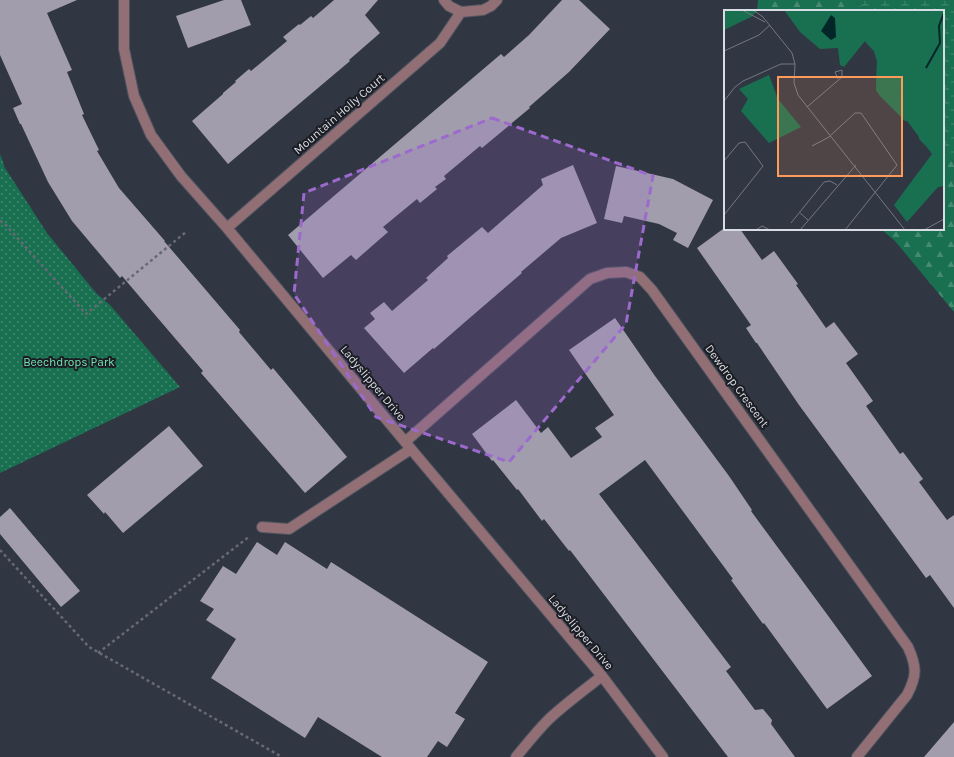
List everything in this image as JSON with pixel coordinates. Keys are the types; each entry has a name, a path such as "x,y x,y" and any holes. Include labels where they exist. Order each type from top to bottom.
{"street":[{"name":"Ladyslipper Drive","path":"124,0 124,49 134,96 156,141 181,176 227,228 602,676 663,757"},
{"path":"444,0 449,6 461,12 483,10 498,0"},
{"name":"Mountain Holly Court","path":"227,228 440,43 461,12"},
{"name":"Dewdrop Crescent","path":"262,527 289,529 408,446 590,279 607,273 620,272 626,272 640,277 652,290 908,648 913,658 915,672 912,685 907,695 857,757"},
{"path":"516,757 547,720 602,676"}],"path":[{"path":"0,221 4,223 86,314 186,232"},
{"path":"98,653 262,527"},
{"path":"0,550 89,648 282,757"}],"highlighted area":[{"path":"492,118 653,176 626,324 509,462 376,417 294,294 304,193"}],"green space":[{"path":"758,0 854,0 865,10 757,10"},
{"path":"854,0 954,0 954,163 944,148 944,10 865,10"},
{"path":"944,148 954,163 954,312 895,241 882,230 944,230"},
{"name":"Beechdrops Park","path":"0,154 5,168 47,233 96,293 110,305 180,387 0,473"}],"building":[{"path":"0,0 77,0 47,13 72,70 67,72 84,114 82,115 99,150 97,151 119,188 240,330 239,332 271,370 273,368 347,457 305,493 201,373 203,371 122,276 120,278 72,221 48,182 13,108 22,104 0,55"},
{"path":"224,0 241,0 251,25 188,48 176,16"},
{"path":"334,0 378,0 365,15 380,33 349,60 350,61 228,164 192,121 249,69 251,71 287,41 283,37 311,16 313,18"},
{"path":"562,0 579,0 610,29 569,72 529,107 530,108 482,148 480,146 444,176 446,179 435,187 437,189 420,203 417,199 383,227 388,232 356,260 351,255 323,278 288,235 501,54 504,57 529,35"},
{"path":"573,165 597,223 561,238 434,349 433,348 404,373 364,328 375,319 370,313 384,302 392,311 428,280 426,278 448,258 447,256 482,227 488,233 543,185 541,179"},
{"path":"616,166 673,179 713,200 688,248 673,240 677,233 659,224 624,216 622,223 604,219"},
{"path":"724,229 741,230 762,260 774,251 798,284 796,285 826,328 834,322 858,354 846,363 873,401 866,406 900,454 903,452 923,479 919,482 947,520 954,515 954,608 930,575 926,578 799,405 746,328 751,325 697,248"},
{"path":"615,318 655,376 729,476 752,510 751,511 872,676 827,709 764,623 763,624 731,580 733,579 645,460 599,494 731,667 726,671 755,710 763,709 772,720 771,724 795,757 728,757 570,550 569,551 544,519 542,521 518,489 517,490 493,460 492,461 472,434 516,400 541,433 548,427 571,458 602,437 595,428 614,415 569,350"},
{"path":"169,426 203,466 123,533 105,512 104,514 87,495"},
{"path":"10,508 80,591 61,607 0,534 0,517"},
{"path":"257,542 277,555 285,542 327,569 331,562 488,662 455,713 465,719 447,747 438,741 427,757 382,757 318,717 305,738 211,678 236,639 206,620 214,609 200,601 223,566 236,574"},
{"path":"954,722 954,757 924,757"}]}
